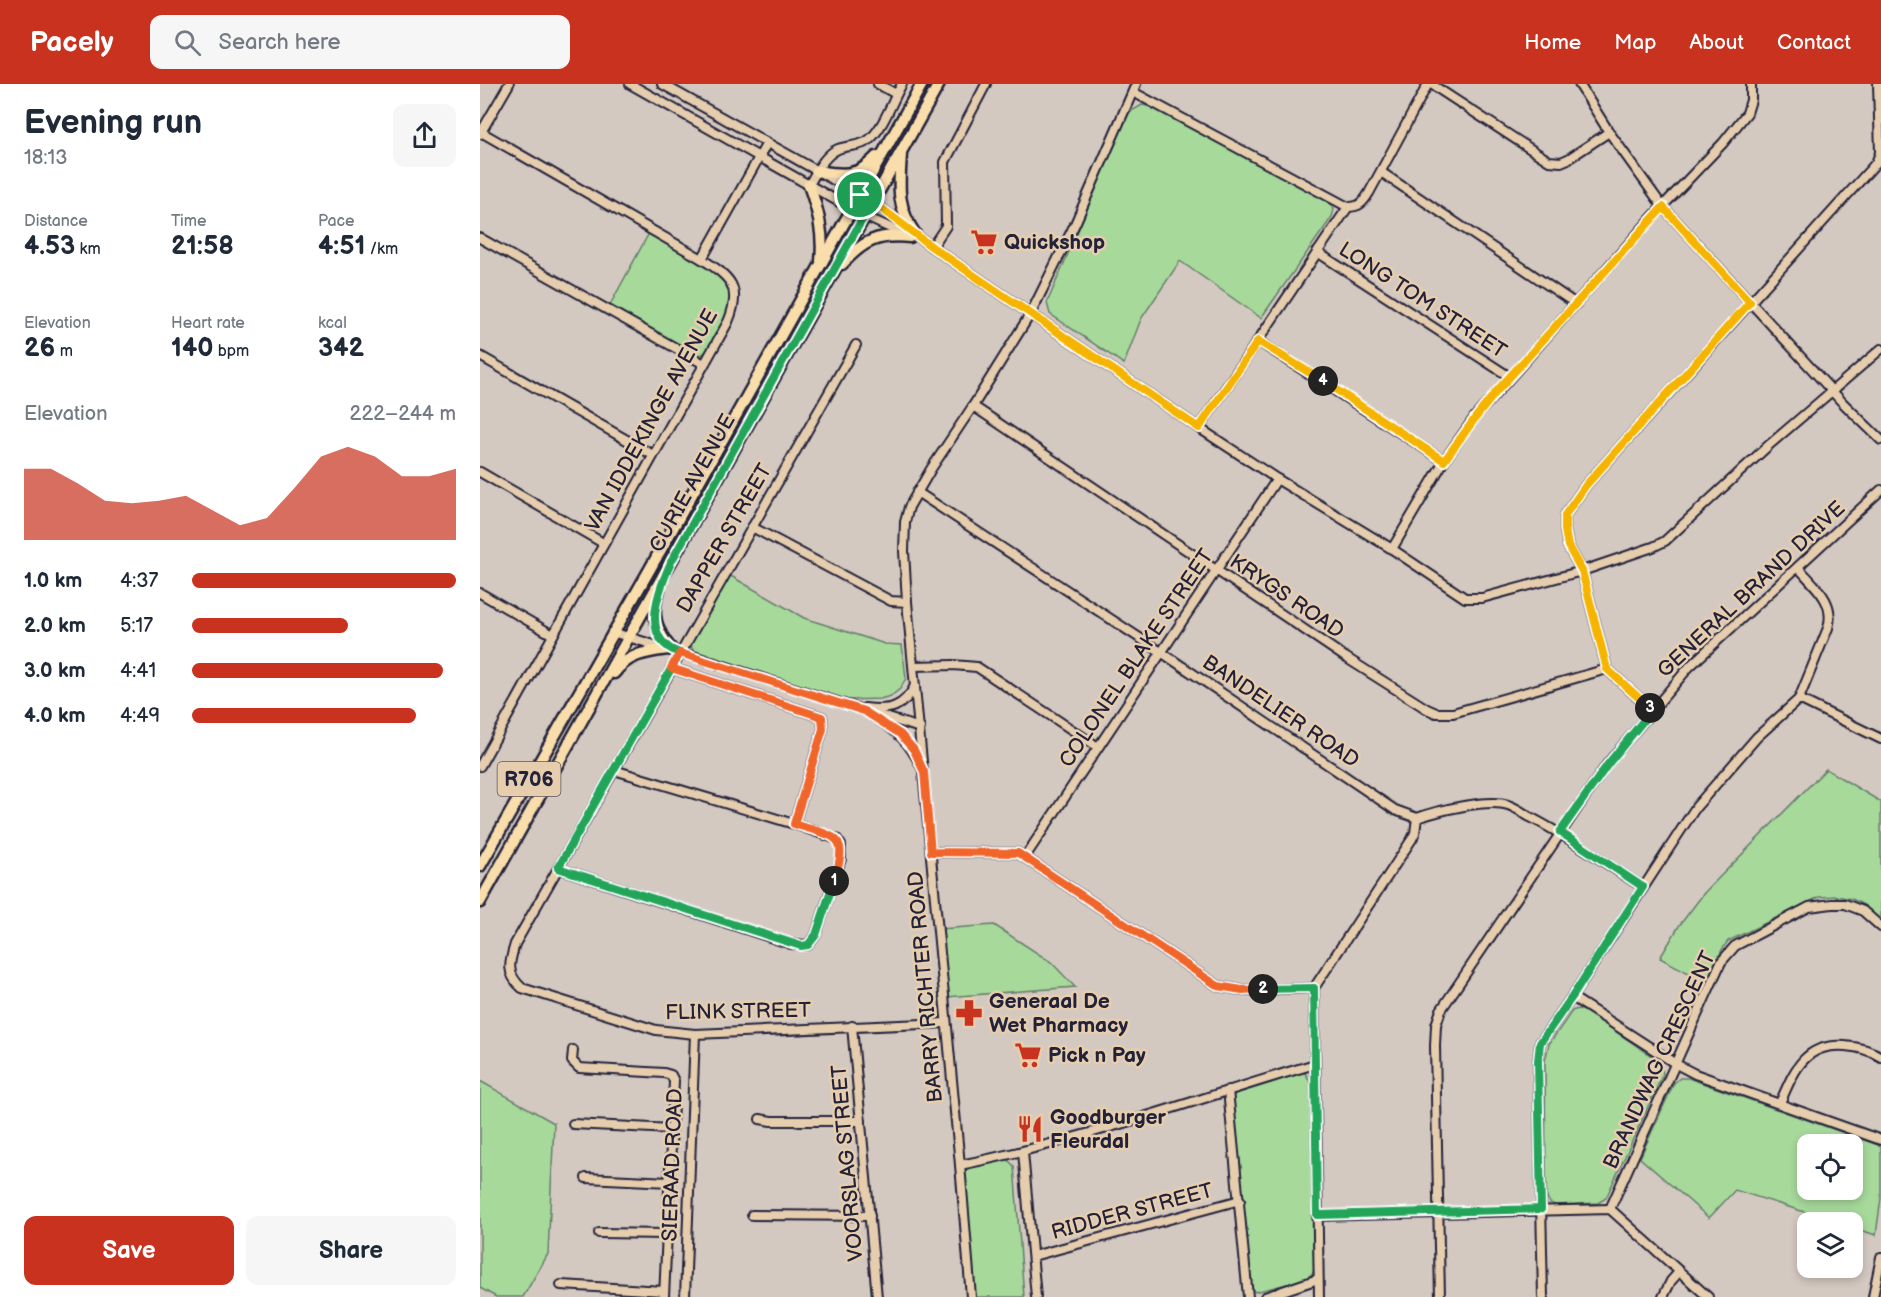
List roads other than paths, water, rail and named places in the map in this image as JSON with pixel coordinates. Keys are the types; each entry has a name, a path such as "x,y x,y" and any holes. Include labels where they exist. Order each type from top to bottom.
{"main road":[{"name":"CURIE AVENUE","path":"480,866 922,84"},
{"name":"CURIE AVENUE","path":"480,902 939,84"},
{"path":"817,171 846,175 859,171 869,165 887,145"},
{"path":"830,277 854,252 878,237 913,236 903,214 899,194 901,150"},
{"path":"809,185 820,224 823,244 821,264"},
{"path":"671,562 657,595 654,612 659,633 673,651"},
{"path":"590,706 629,657 642,653 673,651"}],"street":[{"path":"480,133 509,84"},
{"path":"630,84 864,216 913,236 932,247 1199,428 1392,549 1454,592 1471,600 1582,571 1665,541 1769,445 1881,349"},
{"path":"662,84 873,202 913,236"},
{"path":"878,84 896,94"},
{"path":"809,185 829,155 838,149 863,144 870,140 902,84"},
{"path":"932,247 946,226 945,162 986,84"},
{"path":"1134,88 1348,207 1356,207 1363,203 1429,84 1550,161 1561,162 1568,159 1609,132"},
{"path":"1579,84 1609,132 1663,207 1832,392 1881,441"},
{"path":"1652,710 1607,669 1582,571 1568,546 1565,518 1569,508 1586,485 1876,163 1880,153 1878,84"},
{"path":"1392,549 1444,461 1476,417 1723,143 1747,113 1751,104 1750,85"},
{"name":"BARRY RICHTER ROAD","path":"971,1297 907,602 904,532 909,507 916,492 973,406 1030,313 1075,224 1134,88"},
{"name":"VAN IDDEKINGE AVENUE","path":"480,133 702,259 729,278 734,293 732,313 728,322 480,766"},
{"path":"702,259 766,143"},
{"path":"1381,172 1576,304"},
{"path":"1199,428 1348,207"},
{"path":"480,238 704,364"},
{"name":"LONG TOM STREET","path":"1317,252 1510,377"},
{"path":"1258,341 1444,461"},
{"name":"DAPPER STREET","path":"510,972 510,961 515,944 671,668 673,651 752,527 856,345"},
{"path":"480,356 654,455"},
{"name":"KRYGS ROAD","path":"973,406 1427,710 1436,713 1461,710 1607,669"},
{"path":"480,472 603,543"},
{"name":"COLONEL BLAKE STREET","path":"1025,856 1277,479"},
{"name":"GENERAL BRAND DRIVE","path":"1440,1297 1436,1025 1441,1010 1608,764 1689,666 1881,490"},
{"name":"BANDELIER ROAD","path":"916,492 1161,652 1375,797 1395,810 1417,818"},
{"path":"752,527 891,602 907,602"},
{"path":"1543,1297 1538,1050 1540,1043 1707,794 1757,737 1799,699 1828,628 1830,616 1827,602 1798,567"},
{"path":"480,593 553,635"},
{"path":"612,632 920,728"},
{"path":"914,666 962,665 985,671 1098,747"},
{"path":"671,668 822,717 823,729 794,824"},
{"path":"849,706 868,709 897,706 908,699 916,685"},
{"path":"1799,699 1881,739"},
{"path":"864,711 900,734 914,750 924,772"},
{"path":"558,868 791,944 808,945 816,935 841,859 842,851 837,839 614,770"},
{"path":"1319,1297 1314,988 1412,839 1417,818 1464,807 1504,804 1560,832 1643,887"},
{"path":"931,852 1012,853 1025,856 1218,986 1242,990 1314,988"},
{"name":"BRANDWAG CRESCENT","path":"1610,1209 1721,962 1735,946 1809,907 1822,905 1845,904 1863,911 1881,927"},
{"name":"FLINK STREET","path":"510,972 514,981 522,988 656,1030 695,1034 946,1023"},
{"path":"1572,997 1695,1074 1881,1140"},
{"name":"VOORSLAG STREET","path":"852,1026 877,1297"},
{"name":"SIERAAD ROAD","path":"685,1297 695,1034"},
{"path":"1780,1103 1799,1065 1820,1048 1831,1045 1855,1047 1881,1057"},
{"path":"561,1285 664,1294 674,1081 671,1075 664,1073 579,1068 572,1061 573,1050"},
{"path":"960,1165 1023,1152 1315,1064"},
{"path":"1228,1090 1248,1297"},
{"path":"760,1119 861,1121"},
{"path":"573,1124 672,1129"},
{"path":"1023,1152 1036,1297"},
{"path":"586,1178 669,1182"},
{"name":"RIDDER STREET","path":"1033,1256 1240,1200"},
{"path":"1317,1215 1610,1209 1708,1297"},
{"path":"752,1215 870,1215"},
{"path":"599,1233 667,1234"},
{"path":"1873,1297 1881,1257"},
{"path":"1663,1297 1671,1281 1679,1272"},
{"path":"1265,1297 1318,1279"}],"place":[{"name":"Quickshop","path":"984,242"},
{"name":"Generaal De Wet Pharmacy","path":"969,1013"},
{"name":"Pick n Pay","path":"1028,1055"},
{"name":"Goodburger Fleurdal","path":"1030,1129"}]}
